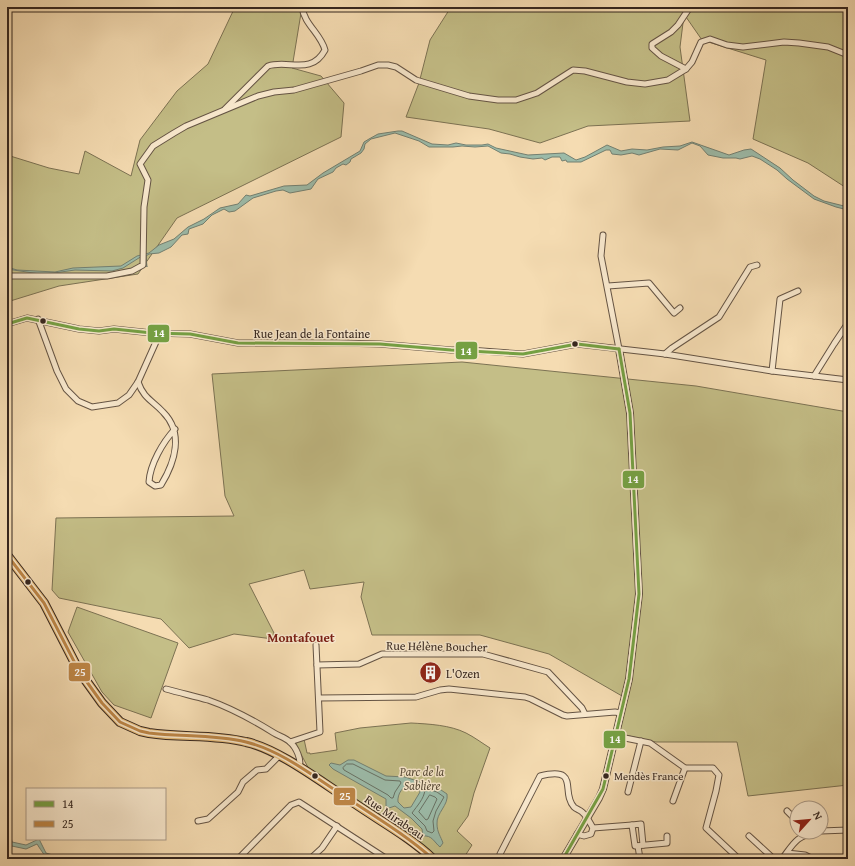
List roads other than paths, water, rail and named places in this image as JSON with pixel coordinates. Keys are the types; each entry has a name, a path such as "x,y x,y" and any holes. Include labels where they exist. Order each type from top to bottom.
{"main road":[{"name":"Rue Mirabeau","path":"7,555 44,603 79,671 102,703 120,722 149,734 228,738 247,742 260,747 299,767 406,837 433,859"}],"street":[{"path":"222,111 268,66 274,64 298,66 317,60 321,56 325,50 323,44 307,20 302,7"},
{"path":"686,69 661,56 652,48 652,44 671,32 678,25 690,7"},
{"path":"7,276 107,276 132,271 143,265 144,207 148,180 140,164 153,146 186,126 258,96 274,92 294,90 378,65 396,67 416,80 434,86 469,96 498,100 516,100 537,93 573,70 585,71 627,82 645,84 668,80 686,69 692,62 701,42 707,40 743,47 784,42 799,43 828,47 848,55"},
{"path":"563,859 603,789 629,678 639,594 630,413 608,286 601,256 603,235"},
{"path":"665,354 719,317 750,267 757,265"},
{"path":"608,286 649,283 674,313 680,308"},
{"path":"772,371 780,300 798,291"},
{"name":"Rue Jean de la Fontaine","path":"7,324 27,318 38,319 79,329 99,331 114,329 190,334 238,343 290,344 338,342 523,354 577,344 665,354 772,371 848,380"},
{"path":"38,319 57,371 66,390 78,400 92,407 118,403 129,396 138,382 160,333"},
{"path":"814,376 848,323"},
{"path":"138,382 141,391 152,403 164,412 175,429 176,446 166,478 161,485 155,486 149,482 149,472 161,447 175,429"},
{"path":"290,742 320,732 316,645"},
{"name":"Rue Hélène Boucher","path":"318,665 359,664 382,654 487,655 548,672 584,710 585,714"},
{"path":"166,689 208,700 250,718 290,742 300,760 299,767"},
{"path":"319,698 416,698 440,690 449,690 525,697 563,715 620,713"},
{"path":"615,736 650,743 685,768 713,768 719,775 706,828 739,859"},
{"path":"628,792 640,741"},
{"path":"198,821 208,819 238,792 243,782 257,770 266,769 279,756"},
{"path":"673,801 685,768"},
{"path":"500,859 500,854 540,776 554,772 563,776 568,783 570,800 574,807 582,812 587,818 593,828 591,834 584,836 577,834"},
{"path":"238,859 291,804 295,802 299,802 388,859"},
{"path":"593,828 641,824 640,859"},
{"path":"632,825 635,846 667,843 667,836"},
{"path":"310,859 322,848 337,826"},
{"path":"829,831 848,830"},
{"path":"749,836 774,859"},
{"path":"782,859 797,840"},
{"path":"787,853 804,855 813,859"}],"water":[{"path":"402,131 432,144 488,144 496,148 528,155 564,153 576,160 585,157 607,145 621,151 680,146 692,142 729,155 751,149 780,168 814,196 824,201 848,207 848,210 814,199 777,170 760,159 752,156 740,159 708,155 700,146 692,143 678,150 660,149 639,155 632,153 621,155 612,154 610,150 606,150 581,162 567,162 566,160 562,161 560,157 552,157 545,160 542,158 533,159 520,157 501,153 488,146 429,147 419,141 395,133 371,139 365,144 361,153 351,159 346,165 343,164 336,168 333,172 318,179 311,189 290,193 283,190 276,191 253,198 235,211 229,212 224,209 212,215 203,224 189,229 188,234 182,235 171,247 159,253 149,254 146,256 147,267 142,256 123,268 112,271 75,270 40,274 7,269 7,267 17,270 55,272 73,268 121,266 137,256 149,253 159,245 174,239 188,227 204,219 220,208 238,204 246,195 250,196 284,186 307,185 323,173 360,151 364,142 369,139 378,134"},
{"path":"348,760 354,760 386,776 405,777 438,788 447,794 446,802 437,820 438,830 443,843 440,847 431,838 423,836 422,829 411,818 395,806 389,808 386,806 386,799 333,769 329,765 331,763 340,765","holes":["412,784 419,788 420,792 411,807 404,808 398,802 403,788"]},
{"path":"7,815 12,842 26,845 40,840 46,853 66,859 48,858 43,854 37,844 26,849 7,845"}],"place":[{"name":"L'Ozen","path":"430,673"},
{"name":"Mendès France","path":"606,776"}],"district":[{"name":"Montafouet","path":"301,637"}],"park label":[{"name":"Parc de la Sablière","path":"422,778"}]}
